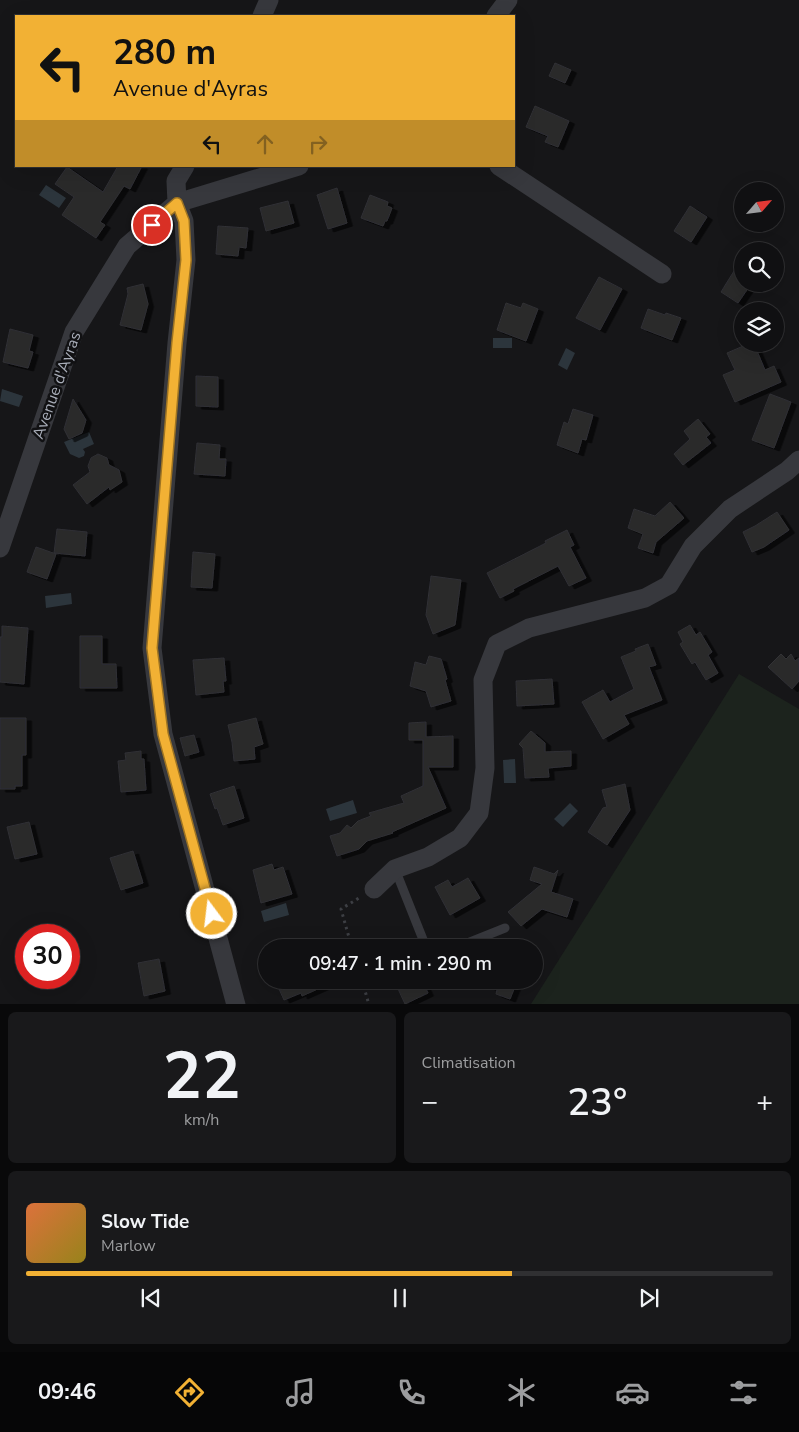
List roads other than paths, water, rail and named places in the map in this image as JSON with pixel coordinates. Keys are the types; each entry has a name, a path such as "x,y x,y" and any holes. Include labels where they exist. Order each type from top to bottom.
{"street":[{"path":"262,15 269,0"},
{"path":"497,15 508,0"},
{"path":"184,167 176,181 177,203 184,221 186,260 177,343 152,648 163,734 236,1004"},
{"path":"177,203 296,167"},
{"path":"500,167 662,274"},
{"name":"Avenue d'Ayras","path":"0,548 74,332 127,246 177,203"},
{"path":"374,889 395,869 428,857 460,838 479,814 485,768 483,680 497,644 529,628 644,598 668,585 694,546 730,509 787,471 799,460"}],"lane":[{"path":"395,869 423,939"},
{"path":"478,939 505,928"}]}
